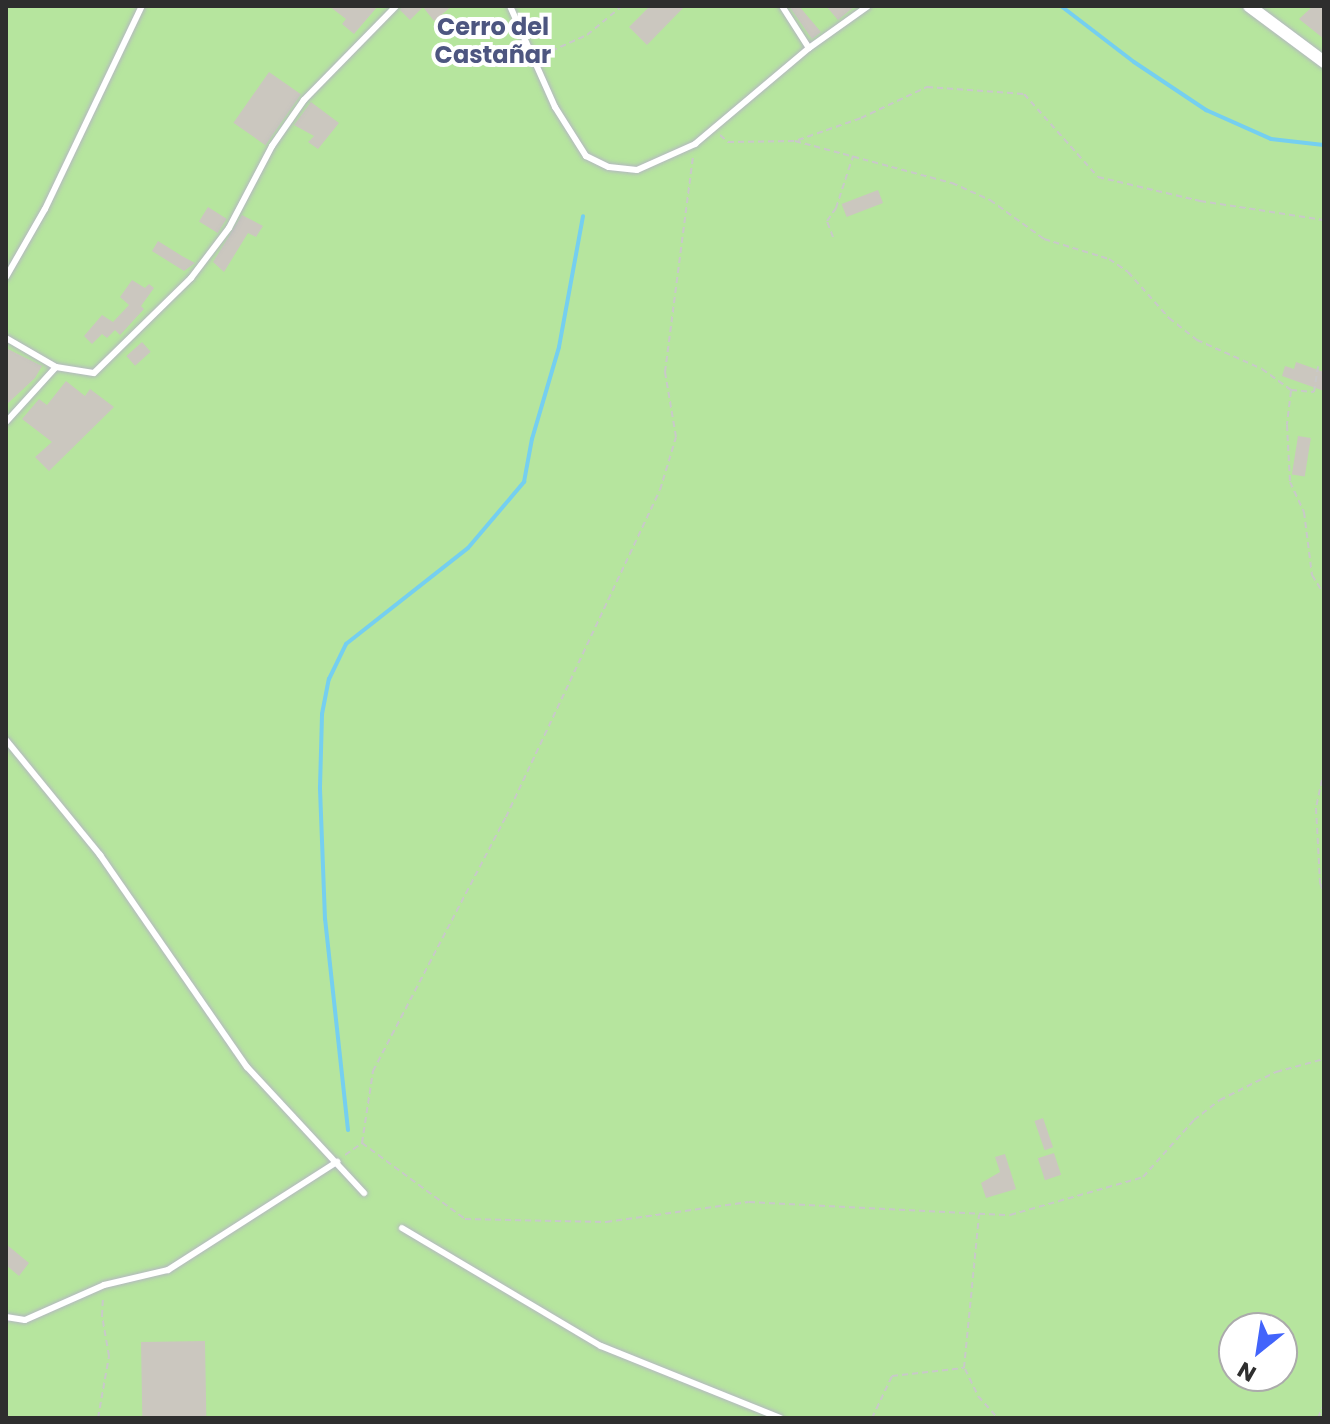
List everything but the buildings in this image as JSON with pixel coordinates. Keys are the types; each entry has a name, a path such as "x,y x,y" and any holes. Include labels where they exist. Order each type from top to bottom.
{"street":[{"path":"1249,6 1324,62"}],"lane":[{"path":"6,277 45,209 142,6"},
{"path":"6,338 56,367 94,373 191,278 229,228 272,146 304,100 396,6"},
{"path":"510,6 555,107 586,156 596,162 637,170 695,144 809,48 868,6"},
{"path":"782,6 809,48"},
{"path":"6,422 56,367"},
{"path":"6,740 100,855 247,1067 364,1193"},
{"path":"6,1317 25,1320 104,1285 168,1270 337,1162"},
{"path":"402,1228 601,1346 780,1418"}],"path":[{"path":"534,59 587,35 622,6"},
{"path":"795,141 861,118 927,87 1024,94 1098,177 1200,201 1324,220"},
{"path":"717,126 720,136 728,142 795,141 952,183 990,200 1044,239 1109,259 1128,272 1169,318 1197,340 1262,369 1291,390 1314,392 1318,366"},
{"path":"337,1162 362,1143 373,1071 506,817 660,490 676,437 665,372 695,144"},
{"path":"833,237 827,221 836,208 853,155"},
{"path":"1291,390 1287,425 1290,482 1304,512 1312,575 1324,594"},
{"path":"1324,770 1316,808 1320,883 1324,893"},
{"path":"362,1143 465,1219 606,1222 749,1202 1010,1215 1069,1195 1143,1177 1194,1120 1220,1100 1276,1072 1324,1059"},
{"path":"979,1213 964,1368 978,1396 998,1418"},
{"path":"98,1418 109,1356 102,1316 104,1285"},
{"path":"872,1418 892,1376 964,1368"},
{"path":"1318,1418 1324,1404"}],"green space":[{"path":"6,6 1324,6 1324,1418 6,1418"}],"waterway":[{"path":"1061,6 1134,62 1206,110 1271,139 1324,145"},
{"path":"348,1130 325,919 320,787 322,714 329,679 346,644 468,548 524,482 532,439 559,347 583,216"}],"district":[{"name":"Cerro del Castañar","path":"493,41"}]}
